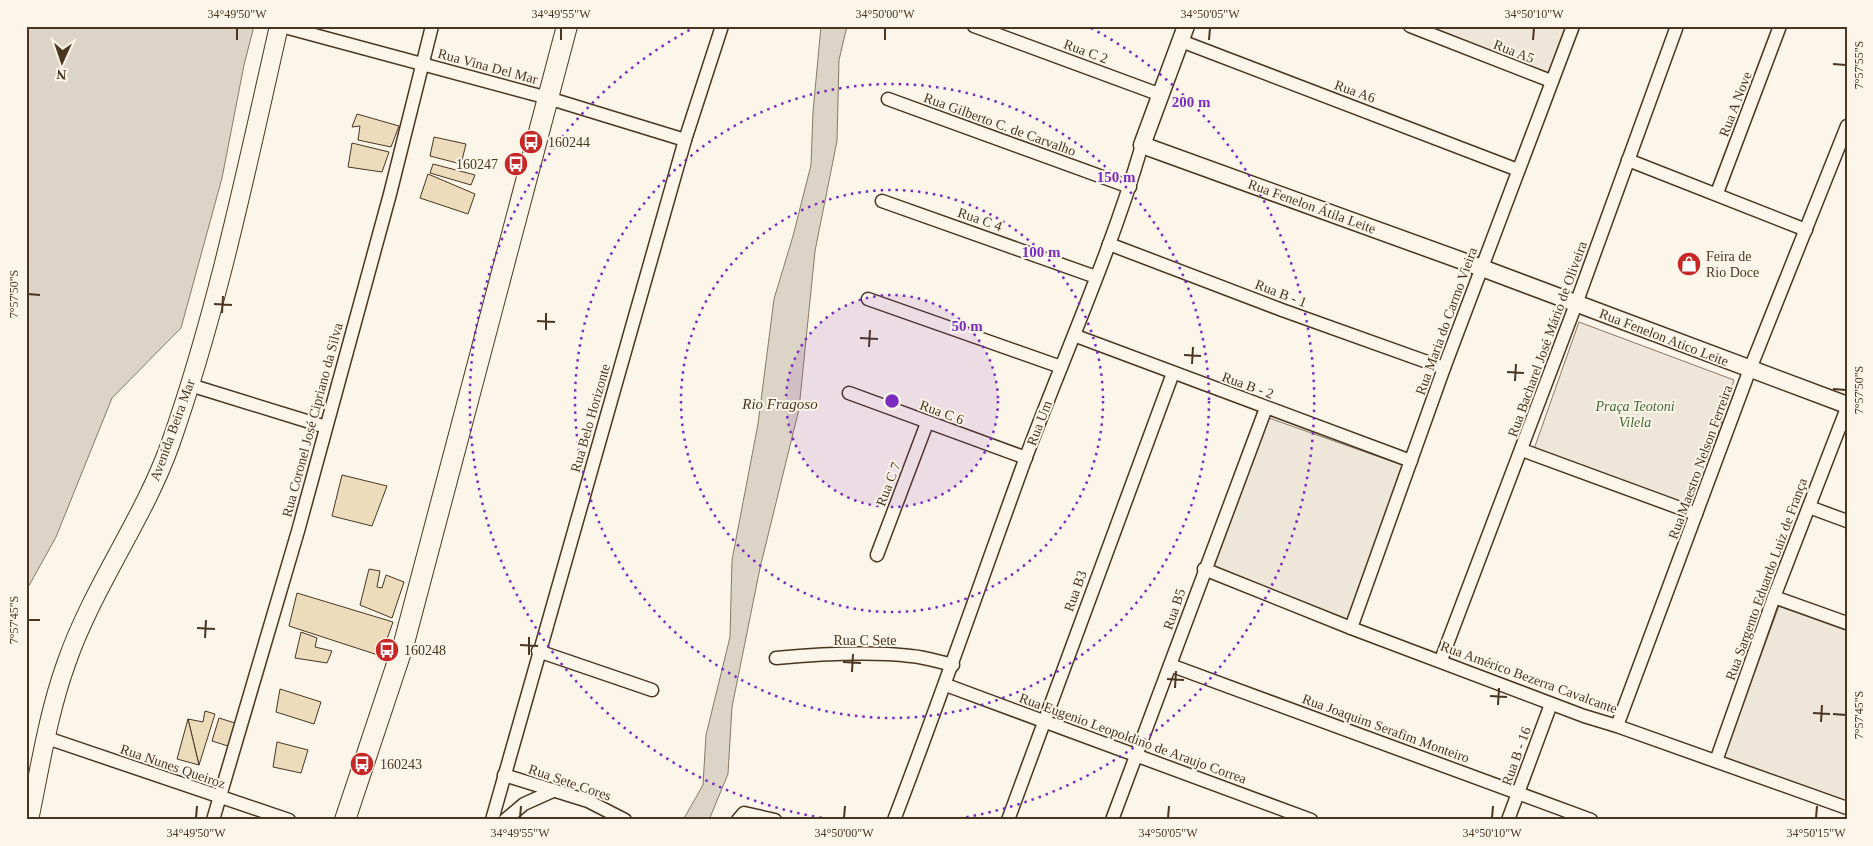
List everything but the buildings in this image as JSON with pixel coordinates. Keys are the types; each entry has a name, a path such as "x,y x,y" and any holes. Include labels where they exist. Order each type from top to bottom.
{"main road":[{"name":"Avenida Beira Mar","path":"29,820 47,738 66,665 86,616 159,472 190,385 238,205 280,26"},
{"path":"345,820 404,643 567,26"}],"street":[{"name":"Rua Vina Del Mar","path":"280,26 548,98 685,140"},
{"name":"Rua Coronel José Cipriano da Silva","path":"213,820 298,531 424,64 432,26"},
{"name":"Rua Belo Horizonte","path":"492,820 538,650 685,140 722,26"},
{"name":"Rua C 2","path":"974,26 1161,94"},
{"name":"Rua A5","path":"1410,26 1551,81"},
{"name":"Rua Maria do Carmo Vieira","path":"1351,628 1444,368 1573,26"},
{"name":"Rua Bacharel José Mário de Oliveira","path":"1441,660 1522,450 1677,26"},
{"name":"Rua A Nove","path":"1717,193 1780,26"},
{"name":"Rua Um","path":"894,820 946,685 1060,367 1076,336 1130,187 1142,145 1183,34"},
{"name":"Rua A6","path":"1183,34 1518,170"},
{"name":"Rua Gilberto C. de Carvalho","path":"888,99 1130,187"},
{"name":"Rua Maestro Nelson Ferreira","path":"1617,726 1750,369 1847,126"},
{"name":"Rua Fenelon Átila Leite","path":"1142,145 1482,268"},
{"path":"1628,160 1717,193 1806,230"},
{"name":"Rua C 4","path":"882,201 1096,277"},
{"name":"Rua B - 1","path":"1109,244 1282,310 1444,368"},
{"name":"Rua Fenelon Atico Leite","path":"1482,268 1847,406"},
{"path":"868,299 1060,367"},
{"name":"Rua B - 2","path":"1076,336 1411,461"},
{"name":"Rua B3","path":"1008,820 1173,373"},
{"path":"190,385 326,427"},
{"name":"Rua C 6","path":"849,394 1026,458"},
{"name":"Rua Sargento Eduardo Luiz de França","path":"1716,761 1774,597 1847,406"},
{"name":"Rua B5","path":"1112,820 1204,569 1266,408"},
{"name":"Rua C 7","path":"877,555 927,423"},
{"path":"1522,450 1696,514"},
{"path":"1809,507 1847,520"},
{"name":"Rua Américo Bezerra Cavalcante","path":"1204,569 1351,628 1441,660 1551,704 1847,808"},
{"path":"1774,597 1847,624"},
{"path":"538,650 652,690"},
{"name":"Rua C Sete","path":"776,658 802,655 887,654 913,656 953,665"},
{"name":"Rua Joaquim Serafim Monteiro","path":"1170,665 1591,820"},
{"name":"Rua Eugenio Leopoldino de Araujo Correa","path":"946,685 1310,820"},
{"name":"Rua B - 16","path":"1508,820 1551,704"},
{"name":"Rua Nunes Queiroz","path":"47,738 289,820"},
{"name":"Rua Sete Cores","path":"504,775 588,801 626,820"},
{"path":"505,820 524,804 553,791"},
{"path":"738,820 744,813 775,820"}],"green space":[{"path":"1412,26 1569,26 1550,77"},
{"name":"Praça Teotoni Vilela","path":"1579,322 1734,380 1696,508 1534,449"},
{"path":"1266,417 1402,465 1349,622 1211,571"},
{"path":"1779,606 1847,631 1847,807 1723,758"}],"water":[{"path":"26,26 254,26 244,65 222,178 181,328 112,398 56,537 26,591"},
{"name":"Rio Fragoso","path":"821,26 847,26 839,60 837,141 815,251 799,409 760,568 732,707 728,774 709,820 683,820 703,785 706,735 730,637 732,560 758,424 774,299 793,236 811,165 813,112"}],"place":[{"name":"160244","path":"531,142"},
{"name":"160247","path":"516,164"},
{"name":"Feira de Rio Doce","path":"1689,264"},
{"name":"160248","path":"387,650"},
{"name":"160243","path":"362,764"}]}
